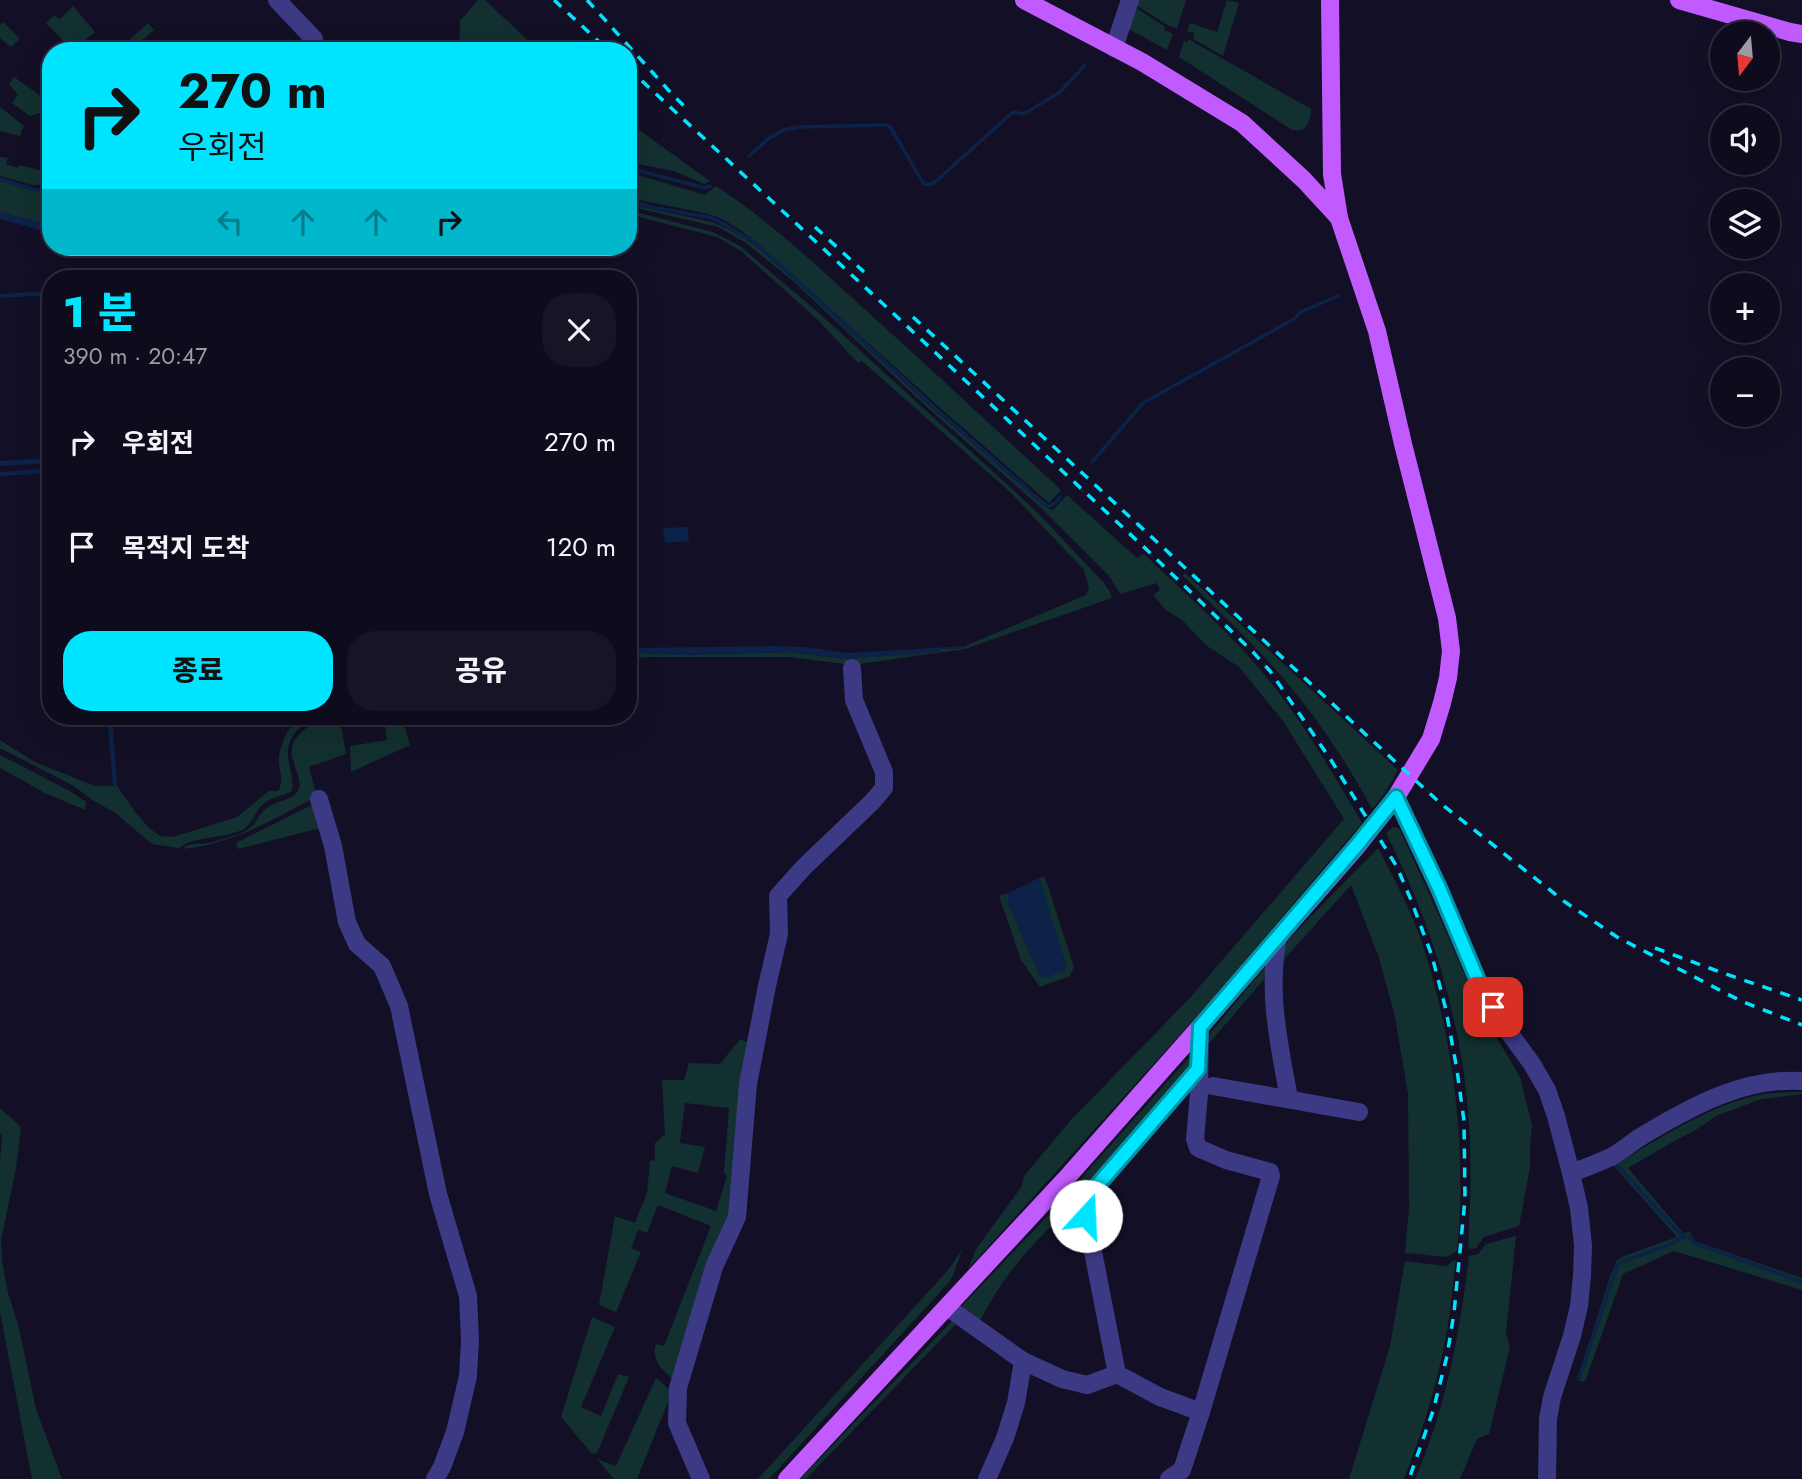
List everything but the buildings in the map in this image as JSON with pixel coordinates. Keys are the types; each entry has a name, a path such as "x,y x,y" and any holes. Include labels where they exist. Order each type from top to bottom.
{"main road":[{"path":"1024,0 1142,62 1242,123 1304,180 1339,218"},
{"path":"787,1479 1070,1174 1357,845 1400,789 1431,739 1437,723 1451,652 1447,618 1377,331 1339,218 1332,174 1330,0"},
{"path":"1684,1 1790,33 1802,34"}],"street":[{"path":"276,0 314,39"},
{"path":"1114,48 1130,0"},
{"path":"701,1479 677,1423 678,1388 714,1267 737,1217 748,1084 779,934 778,896 884,788 884,772 854,700 852,668"},
{"path":"1400,789 1481,988 1547,1090 1579,1209 1583,1245 1579,1306 1552,1397 1547,1430 1547,1479"},
{"path":"319,799 333,846 347,922 357,944 382,966 399,1006 438,1194 468,1296 468,1376 455,1432 435,1479"},
{"path":"1278,936 1272,982 1274,1016 1289,1099"},
{"path":"1169,1479 1182,1470 1271,1176 1270,1172 1226,1160 1198,1148 1195,1139 1200,1027"},
{"path":"1117,1374 1086,1216 1088,1196 1198,1069"},
{"path":"1571,1173 1612,1156 1645,1134 1718,1096 1758,1083 1802,1081"},
{"path":"1213,1086 1359,1112"},
{"path":"947,1307 1023,1361 1062,1379 1087,1385 1117,1374 1160,1397 1201,1412"},
{"path":"987,1479 1005,1438 1016,1403 1023,1361"}],"green space":[{"path":"478,0 485,0 530,42 459,42 460,21"},
{"path":"1135,0 1186,0 1177,28 1169,26 1134,4"},
{"path":"1227,0 1239,3 1223,56 1193,39 1194,33 1187,31 1190,23 1217,32"},
{"path":"1132,5 1173,34 1167,50 1125,27"},
{"path":"73,6 95,32 82,42 64,42 46,23 54,15 60,19"},
{"path":"3,22 20,39 11,47 0,38 0,25"},
{"path":"148,23 154,30 140,42 127,42"},
{"path":"1188,39 1311,109 1307,125 1301,130 1292,130 1179,57 1184,41 1187,43"},
{"path":"14,77 42,97 42,114 30,116 12,103 18,95 9,84"},
{"path":"0,107 24,126 20,136 0,131"},
{"path":"637,128 710,181 704,184 674,171 637,164"},
{"path":"0,157 8,158 6,164 42,171 42,185 32,185 0,176"},
{"path":"637,175 705,195 716,186 735,199 808,258 1061,490 1049,503 739,229 711,215 637,199"},
{"path":"0,181 42,191 42,224 0,212"},
{"path":"637,206 713,222 752,243 932,408 1047,508 1053,510 1067,495 1137,558 1144,554 1225,632 1267,678 1311,738 1362,823 1207,1005 968,1269 976,1249 1022,1186 1024,1176 1070,1121 1187,1001 1344,819 1283,721 1239,667 1207,646 1182,620 1166,610 1153,595 1160,590 1157,583 1120,594 1110,577 1040,507 929,409 793,281 746,243 718,227 637,208"},
{"path":"637,212 713,232 740,246 820,314 1036,511 1104,583 1112,598 965,649 852,665 789,657 637,658 637,653 681,655 791,652 845,659 964,648 1086,595 1089,588 1084,570 1010,492 862,361 858,363 818,320 741,251 717,237 637,216"},
{"path":"1185,573 1398,770 1372,809 1350,770 1297,695 1257,649 1183,576"},
{"path":"293,725 303,725 292,737 288,749 292,791 266,802 242,830 194,841 179,848 152,844 114,812 74,786 0,748 0,740 35,762 95,786 117,786 149,828 160,836 173,837 237,817 269,791 278,791 281,780 280,751"},
{"path":"311,725 341,725 346,754 309,767 317,796 235,837 182,849 188,845 212,842 239,834 250,828 270,806 296,794 300,786 291,750 303,731"},
{"path":"385,725 404,725 410,745 351,772 350,746 387,740"},
{"path":"0,755 70,791 86,802 85,810 45,793 0,768"},
{"path":"318,802 324,827 238,849 236,843"},
{"path":"1393,827 1399,828 1478,1006 1520,1077 1532,1125 1530,1167 1519,1226 1484,1237 1476,1248 1468,1249 1470,1141 1460,1049 1431,938 1403,867 1386,833"},
{"path":"1378,848 1405,900 1422,941 1436,991 1451,1064 1459,1140 1460,1214 1457,1251 1447,1257 1405,1253 1409,1207 1408,1094 1395,1017 1379,958 1351,885 1285,958 1276,980 1283,945"},
{"path":"1045,877 1074,967 1070,976 1040,987 1021,960 999,896 1008,893 1008,903 1040,976 1065,970 1039,878"},
{"path":"1268,963 1266,977 1206,1047 1204,1041"},
{"path":"740,1039 751,1044 734,1216 676,1382 657,1361 656,1344 664,1346 711,1226 658,1205 647,1233 638,1230 631,1248 641,1252 616,1312 599,1305 615,1216 635,1223 647,1193 650,1161 655,1160 655,1143 665,1134 662,1080 684,1080 689,1063 720,1064","holes":["685,1103 729,1108 724,1173 727,1176 716,1211 665,1193 672,1166 698,1173 705,1147 680,1143"]},
{"path":"1194,1052 1195,1068 1110,1165 1020,1260 978,1324 957,1311 1042,1222"},
{"path":"1802,1092 1761,1099 1716,1116 1628,1168 1683,1233 1690,1232 1695,1241 1802,1278 1802,1290 1674,1251 1623,1274 1585,1382 1577,1380 1617,1260 1677,1237 1614,1166 1677,1128 1726,1105 1757,1095"},
{"path":"0,1108 21,1127 16,1169 1,1240 2,1260 36,1409 62,1479 32,1479 0,1312"},
{"path":"1516,1236 1506,1334 1510,1347 1489,1434 1477,1439 1460,1479 1415,1479 1435,1425 1450,1369 1469,1256 1478,1254 1486,1244"},
{"path":"963,1248 951,1280 769,1479 758,1479 949,1269"},
{"path":"1456,1259 1449,1318 1437,1379 1404,1479 1349,1479 1390,1346 1405,1261 1446,1266"},
{"path":"592,1317 615,1327 581,1407 601,1416 618,1374 629,1377 597,1453 592,1454 561,1417"},
{"path":"955,1318 959,1321 806,1479 800,1479"},
{"path":"656,1378 672,1392 637,1479 614,1479 597,1459 616,1466"}],"water":[{"path":"0,212 42,224 42,231 0,219"},
{"path":"42,292 42,296 0,298 0,294"},
{"path":"42,459 42,464 0,466 0,461"},
{"path":"42,469 42,474 0,476 0,472"},
{"path":"688,527 689,541 665,543 663,528"},
{"path":"774,646 848,653 965,646 935,652 845,659 791,652 681,655 637,653 637,648"},
{"path":"108,725 113,725 117,786 113,787"},
{"path":"1039,878 1066,966 1066,970 1044,978 1040,976 1008,903 1008,893"}],"waterway":[{"path":"749,156 783,130 799,127 887,125 923,183 928,185 934,183 1013,112 1024,114 1060,92 1085,65"},
{"path":"637,170 705,188 710,186"},
{"path":"0,179 42,190"},
{"path":"637,203 713,218 754,242 1042,502 1048,506 1060,497"},
{"path":"1092,462 1143,403 1294,319 1301,312 1338,296"},
{"path":"1618,1166 1681,1235 1690,1237 1694,1243 1802,1282"},
{"path":"1579,1379 1617,1266 1685,1237"}],"railway":[{"path":"554,0 599,42"},
{"path":"587,0 625,42"},
{"path":"637,55 686,108"},
{"path":"637,76 1146,549 1253,652 1270,671 1331,760 1397,867 1432,956 1446,1010 1464,1121 1465,1199 1454,1313 1447,1356 1433,1411 1409,1479"},
{"path":"815,227 864,272"},
{"path":"913,317 1439,802 1565,902 1617,937 1741,1001 1802,1025"},
{"path":"1655,948 1802,1000"}],"route":[{"path":"1086,1216 1088,1196 1198,1069 1200,1027 1396,797 1439,888 1481,988 1493,1007"}]}
